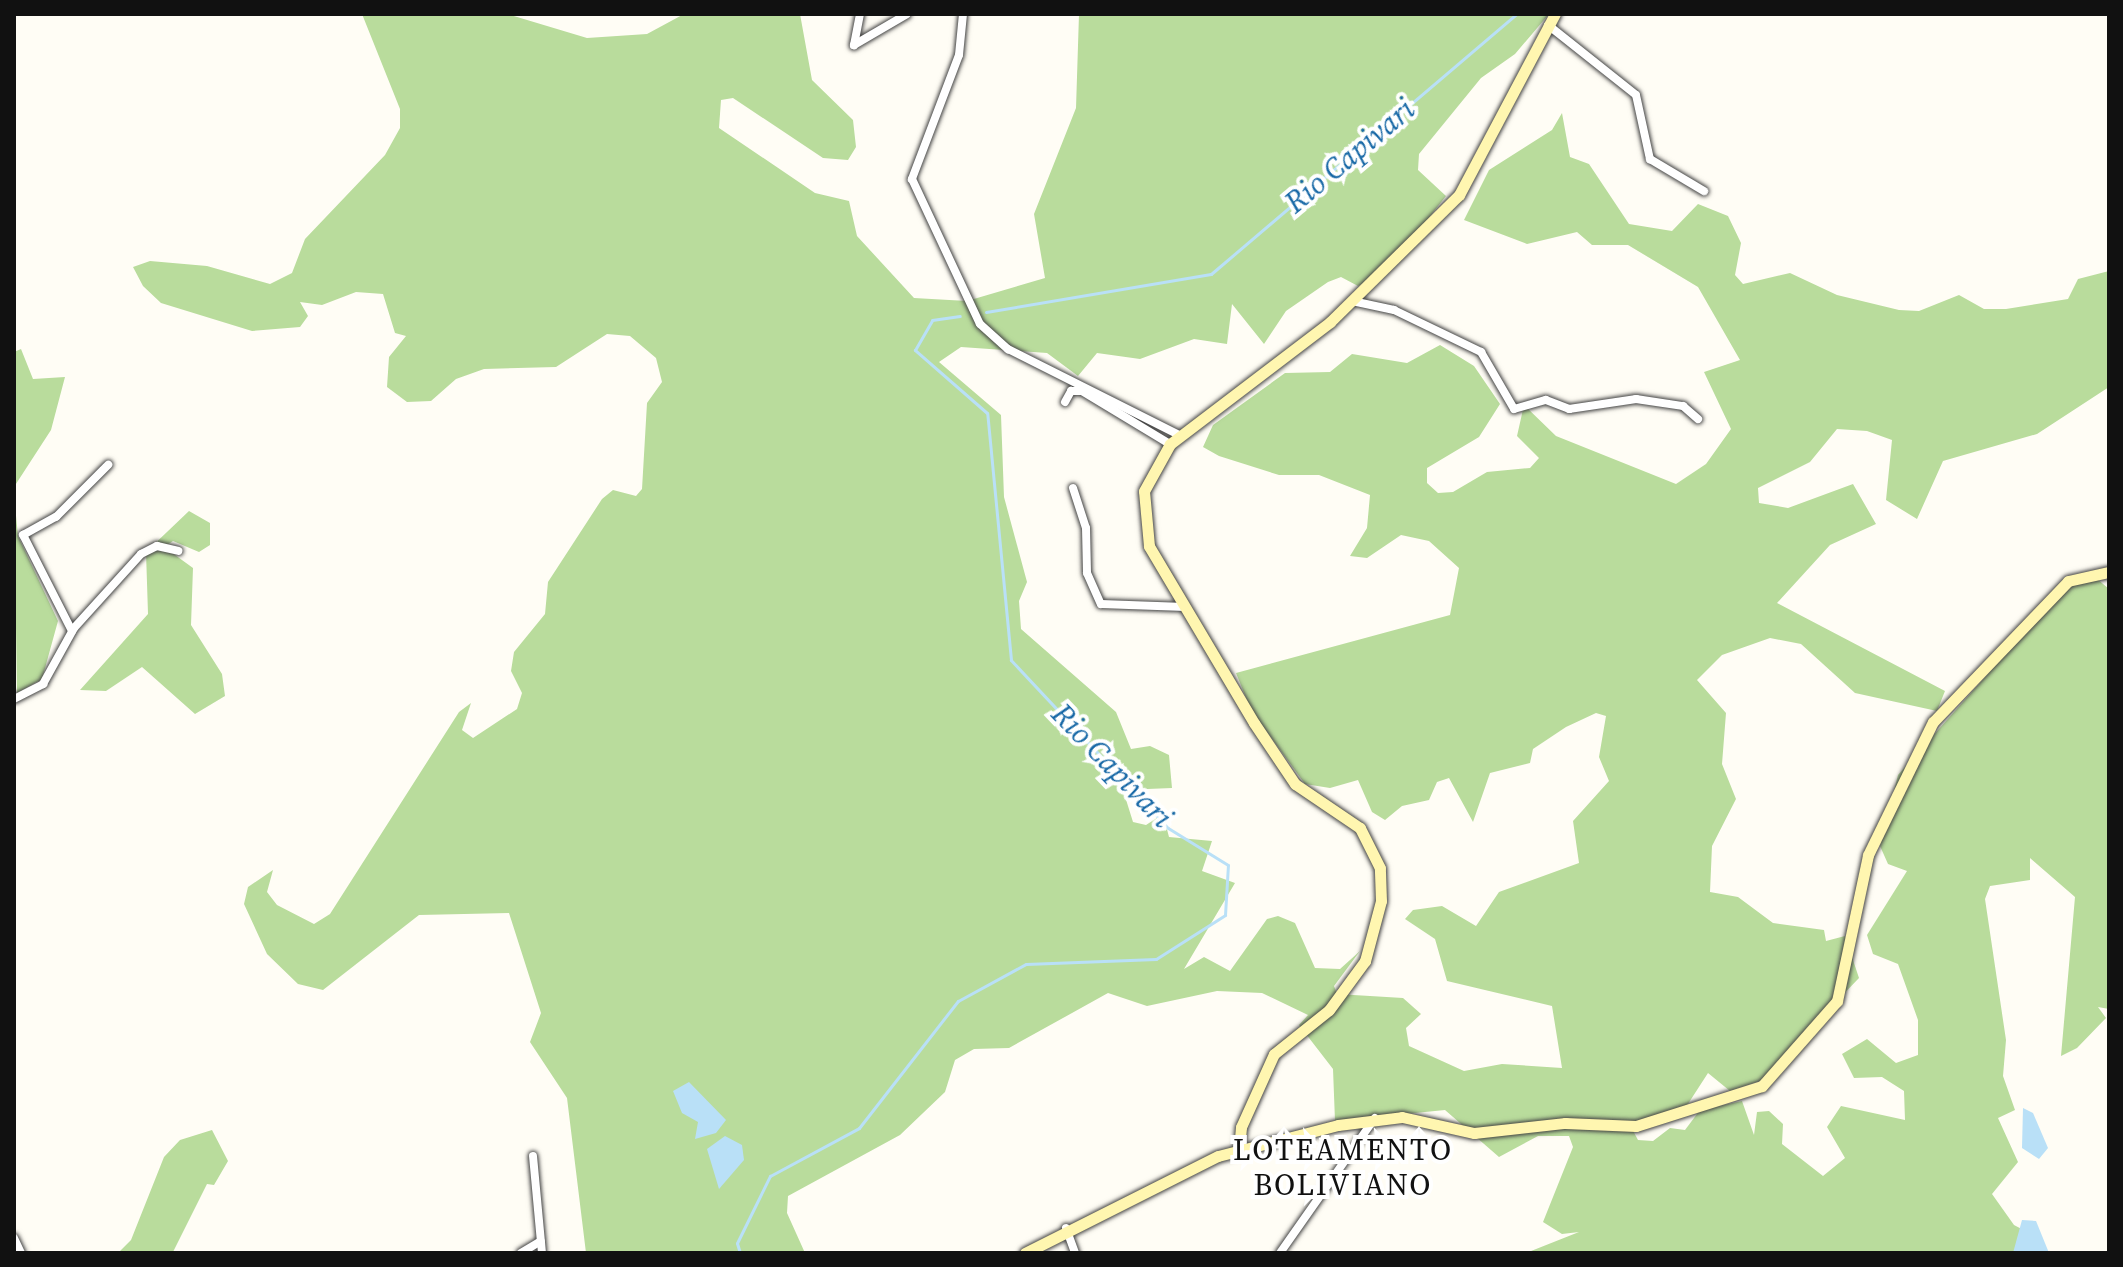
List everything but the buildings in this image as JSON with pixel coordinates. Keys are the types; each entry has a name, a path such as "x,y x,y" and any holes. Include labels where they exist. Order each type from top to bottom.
{"street":[{"path":"860,14 854,45 907,14"},
{"path":"963,14 959,55 912,179 980,324 1008,349 1181,436"},
{"path":"1239,1150 1241,1127 1274,1054 1329,1010 1365,961 1377,923 1380,868 1360,828 1319,804 1285,772 1185,607 1143,523 1144,491 1170,444 1352,301 1459,195 1555,14"},
{"path":"1548,25 1636,95 1650,159 1704,191"},
{"path":"1352,301 1394,310 1481,352 1514,409 1546,400 1569,409 1636,399 1683,406 1698,419"},
{"path":"1065,402 1071,391 1082,391 1170,444"},
{"path":"72,631 23,535 56,517 108,465"},
{"path":"1073,488 1086,528 1087,573 1101,604 1185,607"},
{"path":"14,699 50,676 72,631 145,551 178,551"},
{"path":"1025,1253 1066,1227 1239,1150 1375,1117 1474,1133 1565,1123 1636,1126 1688,1114 1772,1080 1837,1001 1868,855 1933,722 2068,581 2109,572"},
{"path":"1280,1253 1375,1117"},
{"path":"533,1156 542,1253"},
{"path":"1066,1227 1075,1253"},
{"path":"14,1238 21,1253"},
{"path":"521,1253 541,1241"}],"green space":[{"path":"362,14 507,14 587,38 647,34 684,14 800,14 812,80 853,120 856,147 848,160 823,158 733,98 721,100 719,128 815,193 849,201 857,236 914,298 967,301 1045,278 1034,214 1076,108 1079,14 1549,14 1515,54 1481,78 1419,154 1418,170 1446,196 1389,268 1358,286 1341,277 1328,282 1286,311 1264,344 1232,304 1227,344 1194,339 1140,359 1097,353 1078,376 1047,353 961,347 939,362 1001,415 1004,497 1027,582 1019,601 1021,629 1116,712 1131,749 1150,746 1169,755 1172,788 1123,790 1133,822 1146,825 1163,814 1169,837 1212,841 1202,871 1235,883 1184,969 1204,957 1230,971 1267,919 1278,916 1295,923 1315,968 1340,969 1360,951 1334,986 1337,994 1403,998 1421,1014 1406,1028 1409,1046 1464,1071 1502,1064 1562,1068 1552,1006 1447,981 1435,939 1405,919 1413,910 1442,906 1476,926 1499,892 1579,863 1573,821 1609,781 1599,757 1606,716 1596,713 1566,727 1533,749 1530,763 1490,773 1473,822 1449,778 1437,782 1429,800 1402,806 1385,820 1372,812 1358,780 1330,788 1305,784 1251,710 1236,673 1450,615 1459,568 1429,541 1401,535 1367,558 1350,556 1367,528 1370,495 1319,475 1279,475 1219,456 1203,447 1213,425 1285,373 1330,372 1352,354 1407,363 1440,345 1474,366 1500,404 1479,437 1427,468 1427,483 1438,493 1453,492 1487,472 1530,468 1539,458 1517,436 1524,405 1556,436 1676,484 1706,464 1731,429 1704,372 1740,360 1698,287 1628,245 1592,245 1577,232 1527,244 1464,220 1489,170 1552,130 1562,113 1570,157 1589,164 1629,224 1672,231 1698,204 1728,216 1741,243 1735,275 1743,284 1790,273 1837,295 1899,310 1919,311 1959,295 1984,309 2006,309 2068,299 2078,279 2109,271 2109,387 2037,434 1943,461 1917,519 1886,500 1892,440 1867,431 1837,429 1810,462 1758,488 1759,503 1788,508 1853,484 1876,524 1830,545 1777,603 1945,691 1937,711 1855,693 1801,644 1770,638 1722,655 1697,680 1726,713 1722,764 1736,799 1712,846 1710,892 1738,897 1773,923 1824,930 1826,941 1845,936 1859,978 1760,1081 1730,1091 1708,1073 1686,1107 1631,1127 1638,1140 1653,1141 1670,1128 1685,1130 1700,1110 1742,1101 1754,1135 1757,1112 1769,1111 1783,1124 1782,1144 1823,1176 1845,1158 1827,1127 1841,1106 1905,1120 1904,1091 1882,1077 1854,1078 1842,1054 1867,1039 1896,1063 1918,1055 1918,1020 1898,964 1873,954 1867,935 1907,871 1888,864 1880,846 1898,775 2068,584 2096,578 2109,589 2109,1009 2098,1007 2106,1018 2077,1048 2061,1056 2075,897 2030,858 2030,880 1990,886 1985,899 2006,1040 2003,1076 2015,1110 1998,1118 2018,1162 1992,1194 2014,1225 2039,1238 2027,1253 1526,1253 1579,1232 1562,1234 1543,1222 1573,1147 1569,1136 1538,1136 1499,1157 1445,1110 1335,1121 1333,1069 1299,1025 1308,1015 1262,993 1217,991 1147,1006 1108,993 1009,1048 974,1049 955,1060 945,1092 900,1135 788,1196 787,1213 805,1253 586,1253 567,1098 530,1042 541,1013 509,913 419,915 323,990 298,984 267,954 244,904 248,887 273,870 267,892 277,905 314,924 330,914 459,712 471,703 462,730 473,738 517,709 522,693 511,671 514,652 545,614 548,582 602,499 613,490 636,496 642,489 647,403 662,382 656,358 630,336 607,334 556,367 484,369 456,379 431,401 407,402 387,387 389,357 406,336 395,333 383,294 356,292 322,305 300,302 308,316 300,327 252,331 161,303 143,286 133,267 150,261 207,266 270,284 292,273 305,239 385,155 400,128 400,109"},
{"path":"21,349 33,379 65,377 51,430 14,487 14,352"},
{"path":"14,495 18,536 58,621 42,679 17,693"},
{"path":"189,511 210,523 210,545 199,552 173,541 164,547 193,568 191,625 222,674 225,696 195,714 142,667 106,691 80,690 148,614 146,552"},
{"path":"212,1130 228,1161 214,1185 207,1184 173,1252 118,1253 131,1240 164,1157 180,1140"}],"water":[{"path":"689,1082 726,1120 716,1133 695,1139 698,1122 682,1113 673,1091"},
{"path":"2023,1108 2033,1113 2048,1148 2039,1159 2022,1148"},
{"path":"725,1136 742,1145 744,1160 719,1189 707,1149"},
{"path":"2022,1220 2036,1221 2049,1253 2013,1253"}],"waterway":[{"name":"Rio Capivari","path":"986,312 1211,274 1517,14"},
{"name":"Rio Capivari","path":"740,1253 737,1243 770,1176 859,1128 958,1001 1026,964 1156,959 1225,915 1228,865 1168,828 1011,660 987,413 915,350 932,320 960,316"}],"district":[{"name":"LOTEAMENTO BOLIVIANO","path":"1343,1167"}]}
